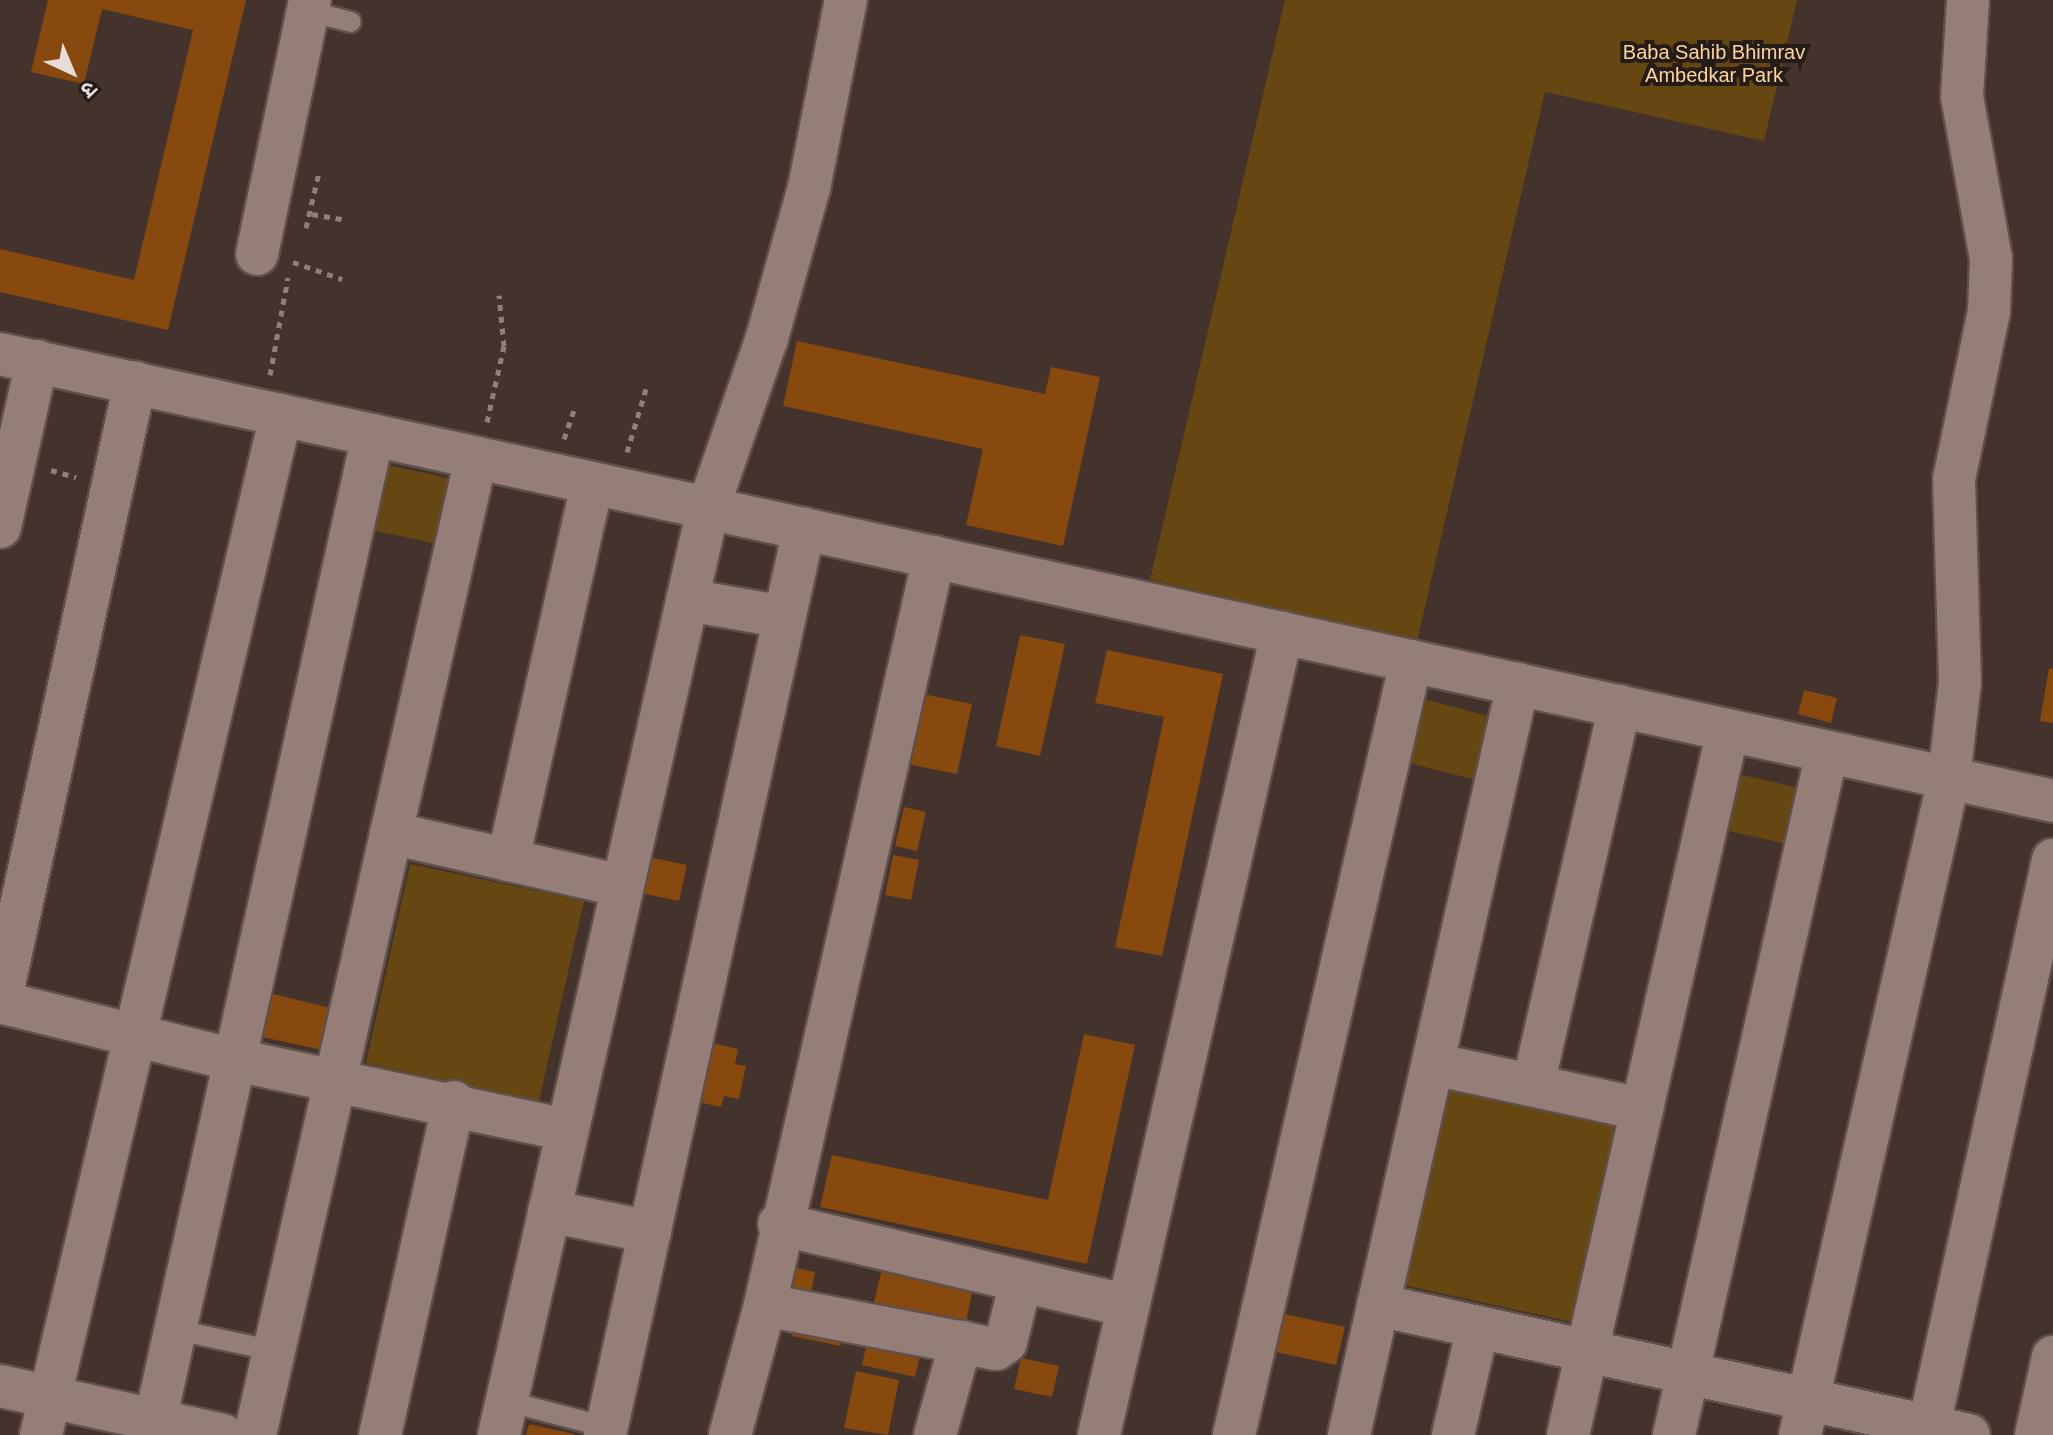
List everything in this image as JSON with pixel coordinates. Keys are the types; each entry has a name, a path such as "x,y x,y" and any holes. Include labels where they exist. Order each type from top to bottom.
{"street":[{"path":"502,1418 708,508 767,338 809,188 846,0"},
{"path":"1804,1417 1949,778 1960,682 1954,479 1989,312 1991,259 1962,96 1968,0"},
{"path":"257,254 309,5"},
{"path":"0,527 15,460 18,358 2053,801"},
{"path":"135,383 0,1003 235,1060 338,1083 454,1102 567,1130"},
{"path":"45,1416 281,415"},
{"path":"153,1427 177,1330 373,435"},
{"path":"255,1435 338,1083 476,458"},
{"path":"508,860 604,485"},
{"path":"606,1431 804,529"},
{"path":"735,1434 765,1305 779,1224 934,557"},
{"path":"687,600 785,617"},
{"path":"1099,1435 1282,633"},
{"path":"1234,1435 1411,661"},
{"path":"1349,1435 1518,684"},
{"path":"1533,1085 1620,706"},
{"path":"1568,1435 1728,730"},
{"path":"1674,1435 1827,752"},
{"path":"391,833 622,886"},
{"path":"1378,1305 1688,1372 1804,1417 1942,1432 2053,860"},
{"path":"1433,1064 1642,1109"},
{"path":"380,1435 454,1102"},
{"path":"549,1211 650,1232"},
{"path":"779,1224 1129,1306"},
{"path":"765,1305 1002,1347 1021,1281"},
{"path":"1453,1435 1478,1327"},
{"path":"935,1435 961,1342"},
{"path":"2036,1435 2053,1357"},
{"path":"0,1386 45,1416 223,1435"}],"lane":[{"path":"309,5 351,22"},
{"path":"177,1330 275,1351"},
{"path":"502,1418 606,1431"}],"path":[{"path":"312,214 346,220"},
{"path":"257,254 342,279"},
{"path":"476,458 504,346 499,295"},
{"path":"604,485 646,389"},
{"path":"15,460 113,487"}],"green space":[{"name":"Baba Sahib Bhimrav Ambedkar Park","path":"1285,0 1797,0 1764,141 1545,92 1417,641 1150,580"},
{"path":"387,465 452,479 437,544 372,530"},
{"path":"1419,698 1492,717 1476,780 1402,761"},
{"path":"1729,772 1808,790 1795,846 1716,828"},
{"path":"410,864 584,901 539,1101 366,1063"},
{"path":"1443,1084 1617,1122 1572,1322 1399,1284"}],"building":[{"path":"48,0 246,0 168,330 0,292 0,249 134,280 193,30 102,9 84,84 31,72"},
{"path":"797,341 1045,394 1051,367 1100,377 1063,546 966,525 983,449 783,406"},
{"path":"1020,635 1065,644 1040,756 996,746"},
{"path":"1107,650 1223,674 1162,956 1115,947 1164,717 1095,703"},
{"path":"2049,668 2053,669 2053,723 2040,721"},
{"path":"1804,690 1837,698 1831,723 1798,714"},
{"path":"923,694 972,704 957,774 907,764"},
{"path":"904,807 926,812 917,851 895,846"},
{"path":"893,855 919,860 911,900 885,895"},
{"path":"649,857 687,865 679,901 641,893"},
{"path":"265,992 347,1012 336,1053 253,1035"},
{"path":"1084,1034 1135,1045 1087,1264 820,1207 832,1155 1048,1200"},
{"path":"708,1042 738,1049 735,1064 746,1066 739,1099 724,1096 721,1107 694,1101"},
{"path":"883,1264 974,1284 964,1331 872,1311"},
{"path":"793,1267 815,1272 811,1293 789,1289"},
{"path":"1270,1311 1345,1327 1336,1365 1262,1349"},
{"path":"796,1318 844,1328 840,1346 792,1336"},
{"path":"870,1328 924,1340 915,1377 862,1365"},
{"path":"1021,1358 1059,1366 1052,1397 1014,1389"},
{"path":"856,1371 899,1380 888,1435 844,1428"},
{"path":"529,1424 574,1434 574,1435 526,1435"}]}
